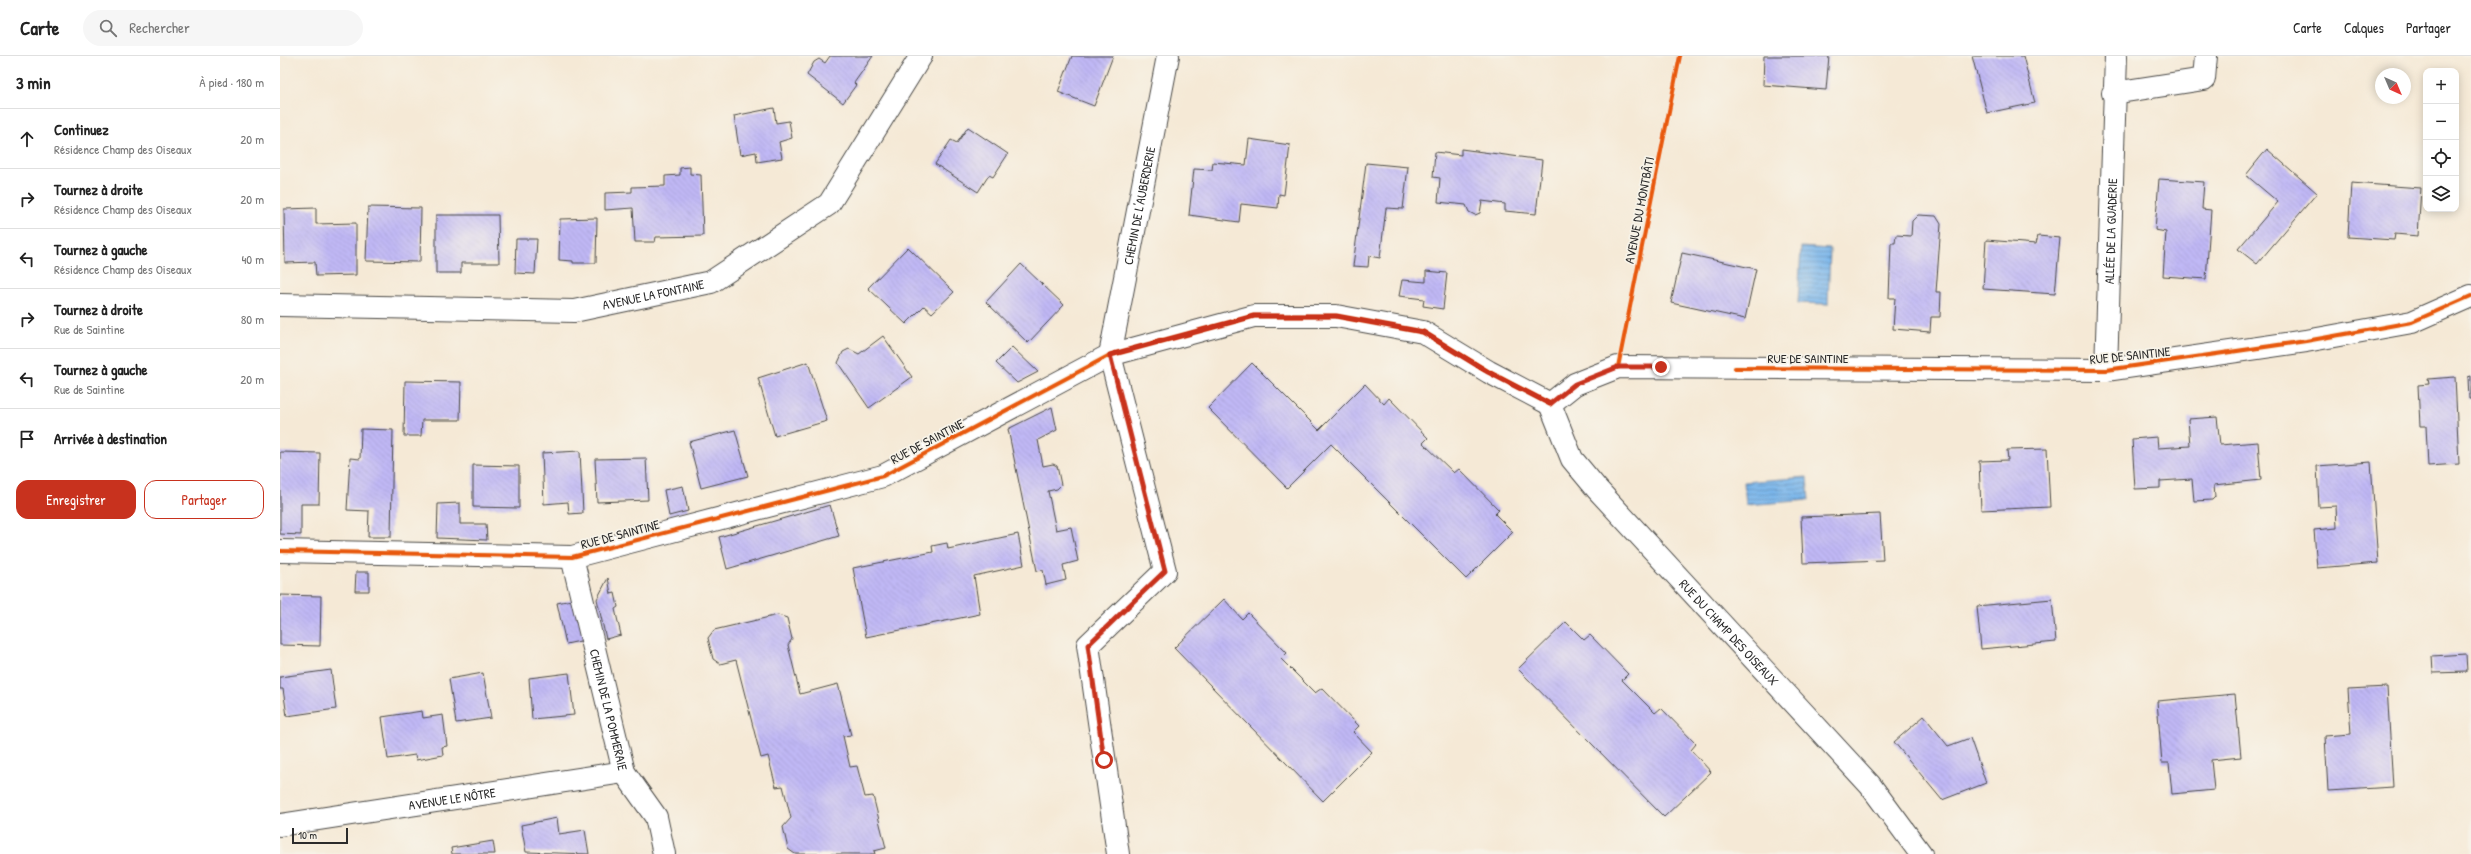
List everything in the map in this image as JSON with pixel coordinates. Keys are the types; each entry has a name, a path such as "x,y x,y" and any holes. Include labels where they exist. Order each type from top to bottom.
{"street":[{"name":"AVENUE LA FONTAINE","path":"280,305 574,311 711,282 829,204 921,56"},
{"name":"CHEMIN DE L'AUBERDERIE","path":"1110,355 1168,56"},
{"name":"ALLÉE DE LA GUADERIE","path":"2106,370 2113,93 2116,56"},
{"path":"2113,93 2204,79 2206,56"},
{"name":"RUE DE SAINTINE","path":"280,551 572,557 883,476 1110,355 1254,316 1336,316 1423,332 1488,372 1550,404 1575,384 1618,367 2106,370 2306,341 2412,322 2471,296"},
{"path":"1110,355 1165,571 1088,645 1118,854"},
{"name":"RUE DU CHAMP DES OISEAUX","path":"1550,404 1572,459 1597,489 1870,785 1921,854"},
{"name":"CHEMIN DE LA POMMERAIE","path":"572,557 624,772 656,817 664,854"},
{"name":"AVENUE LE NÔTRE","path":"280,825 624,772"}],"water":[{"path":"1801,247 1830,249 1828,304 1798,303"},
{"path":"1807,477 1809,500 1746,505 1744,482"}],"building":[{"path":"830,56 873,56 854,83 856,85 843,103 807,75 814,62 819,59 825,63"},
{"path":"1072,56 1113,56 1094,106 1058,92"},
{"path":"1764,56 1829,56 1826,90 1763,85"},
{"path":"1972,56 2023,56 2035,103 1987,113"},
{"path":"774,108 776,123 789,121 792,138 779,142 782,158 757,162 756,152 740,155 734,116"},
{"path":"968,127 1008,154 993,177 989,175 978,192 935,164 951,140 957,143"},
{"path":"1249,139 1290,145 1284,195 1279,194 1278,208 1241,204 1239,222 1189,215 1194,169 1212,170 1213,162 1246,165"},
{"path":"1461,149 1542,160 1536,214 1505,211 1505,204 1482,201 1480,213 1475,215 1469,212 1466,205 1438,202 1440,178 1433,177 1435,152 1461,155"},
{"path":"2267,149 2317,193 2257,264 2238,249 2278,202 2246,175"},
{"path":"1366,163 1408,167 1403,209 1386,208 1380,258 1369,256 1368,267 1353,266"},
{"path":"690,167 690,174 701,175 703,236 656,237 655,242 635,242 633,208 605,210 605,193 632,192 632,187 665,186 665,176 680,175 680,168"},
{"path":"2159,179 2204,182 2202,209 2211,210 2206,279 2163,276 2166,232 2155,230"},
{"path":"2351,183 2421,188 2418,236 2395,234 2394,240 2348,237"},
{"path":"368,207 421,208 420,262 366,261"},
{"path":"316,208 316,224 356,223 356,275 316,276 315,262 285,263 284,209"},
{"path":"436,215 498,215 499,263 461,263 461,273 436,273"},
{"path":"1918,215 1936,216 1941,224 1936,292 1941,292 1940,317 1931,317 1930,332 1893,329 1895,298 1889,298 1891,243 1895,243 1896,235 1911,236 1912,221"},
{"path":"597,218 596,263 573,263 573,261 559,260 560,219"},
{"path":"2038,236 2060,238 2055,294 1983,289 1986,240 2036,244"},
{"path":"516,239 537,239 535,274 515,273"},
{"path":"908,247 954,292 932,313 924,306 906,324 868,288"},
{"path":"1682,253 1756,269 1745,319 1671,303"},
{"path":"1021,264 1064,305 1028,343 986,302"},
{"path":"1426,271 1447,273 1443,309 1423,306 1424,299 1399,296 1402,280 1426,282"},
{"path":"883,336 912,377 869,408 838,363 843,352 849,349 859,354"},
{"path":"1012,347 1038,372 1017,383 996,363"},
{"path":"808,362 827,421 775,436 758,378"},
{"path":"1252,363 1319,430 1365,384 1384,404 1389,398 1428,438 1423,443 1454,473 1459,469 1499,510 1495,514 1513,532 1466,579 1331,444 1287,488 1208,408"},
{"path":"2471,376 2471,399 2469,399 2468,377"},
{"path":"2455,377 2459,464 2428,466 2426,426 2420,426 2418,385 2429,384 2428,379"},
{"path":"405,381 461,382 460,420 422,420 421,436 404,436"},
{"path":"1052,407 1057,430 1038,440 1043,466 1053,464 1057,466 1061,485 1057,489 1048,491 1056,530 1071,527 1078,561 1063,565 1066,580 1046,585 1043,570 1037,571 1008,429"},
{"path":"2217,417 2220,445 2258,442 2261,480 2214,485 2215,497 2212,500 2194,501 2192,479 2160,481 2160,488 2135,489 2132,439 2157,437 2158,448 2190,446 2188,419"},
{"path":"361,429 393,430 391,537 368,537 369,511 347,510 350,458 360,459"},
{"path":"735,430 748,476 701,488 689,442"},
{"path":"2047,449 2050,507 1981,510 1979,461 2008,460 2007,450"},
{"path":"580,451 583,513 569,514 568,502 544,504 542,453"},
{"path":"280,452 320,453 319,504 301,504 301,535 280,534"},
{"path":"646,458 648,500 597,502 595,459"},
{"path":"2371,462 2378,563 2317,568 2314,530 2337,528 2336,506 2319,507 2317,466"},
{"path":"473,465 519,466 519,508 473,507"},
{"path":"683,486 688,511 669,516 664,490"},
{"path":"460,503 460,524 486,524 487,540 437,538 438,504"},
{"path":"830,505 839,536 727,569 719,537"},
{"path":"1880,514 1883,560 1803,563 1801,517"},
{"path":"1018,534 1024,565 974,576 980,614 866,637 853,568 933,552 932,546 947,543 948,549"},
{"path":"356,572 369,572 369,591 355,591"},
{"path":"608,578 611,594 615,593 618,607 615,609 621,635 606,639 597,599"},
{"path":"280,595 321,596 320,646 280,645"},
{"path":"576,599 585,640 566,644 557,603"},
{"path":"1224,599 1242,619 1248,613 1287,653 1281,659 1315,693 1322,688 1359,726 1353,732 1372,752 1323,801 1174,648"},
{"path":"2052,599 2056,642 1981,649 1977,606"},
{"path":"778,615 787,618 792,639 788,645 800,694 838,684 851,735 843,736 850,767 857,766 865,797 873,796 886,848 874,851 875,854 795,854 788,849 783,827 791,818 783,786 776,787 768,756 761,758 736,660 720,664 713,659 708,638 714,630"},
{"path":"1566,622 1584,640 1590,635 1628,674 1622,680 1655,713 1661,708 1696,744 1691,750 1711,772 1664,817 1518,669"},
{"path":"2466,654 2467,672 2433,673 2432,656"},
{"path":"331,670 336,709 287,716 283,689 280,689 280,677"},
{"path":"483,673 491,718 456,723 449,679"},
{"path":"569,673 574,715 532,719 529,678"},
{"path":"2387,687 2393,787 2328,791 2325,736 2351,734 2348,689"},
{"path":"2235,694 2241,757 2211,760 2214,790 2172,794 2169,763 2162,763 2157,701"},
{"path":"422,711 423,718 443,715 447,746 442,747 443,755 416,760 415,755 388,759 382,717"},
{"path":"1924,716 1948,746 1970,738 1986,783 1942,800 1894,742"},
{"path":"557,818 559,834 585,830 589,854 526,852 521,825"},
{"path":"493,841 495,854 452,854 451,848"}],"cycle path":[{"name":"AVENUE DU MONTBÂTI","path":"1618,367 1680,56"},
{"path":"1735,368 2106,370 2306,341 2412,322 2471,296"},
{"path":"280,551 572,557 883,476 1110,355 1254,316 1336,316 1423,332 1489,372 1550,404"}],"route":[{"path":"1104,760 1088,645 1165,571 1110,355 1254,316 1336,316 1423,332 1488,372 1550,404 1575,384 1618,367 1661,367"}]}
